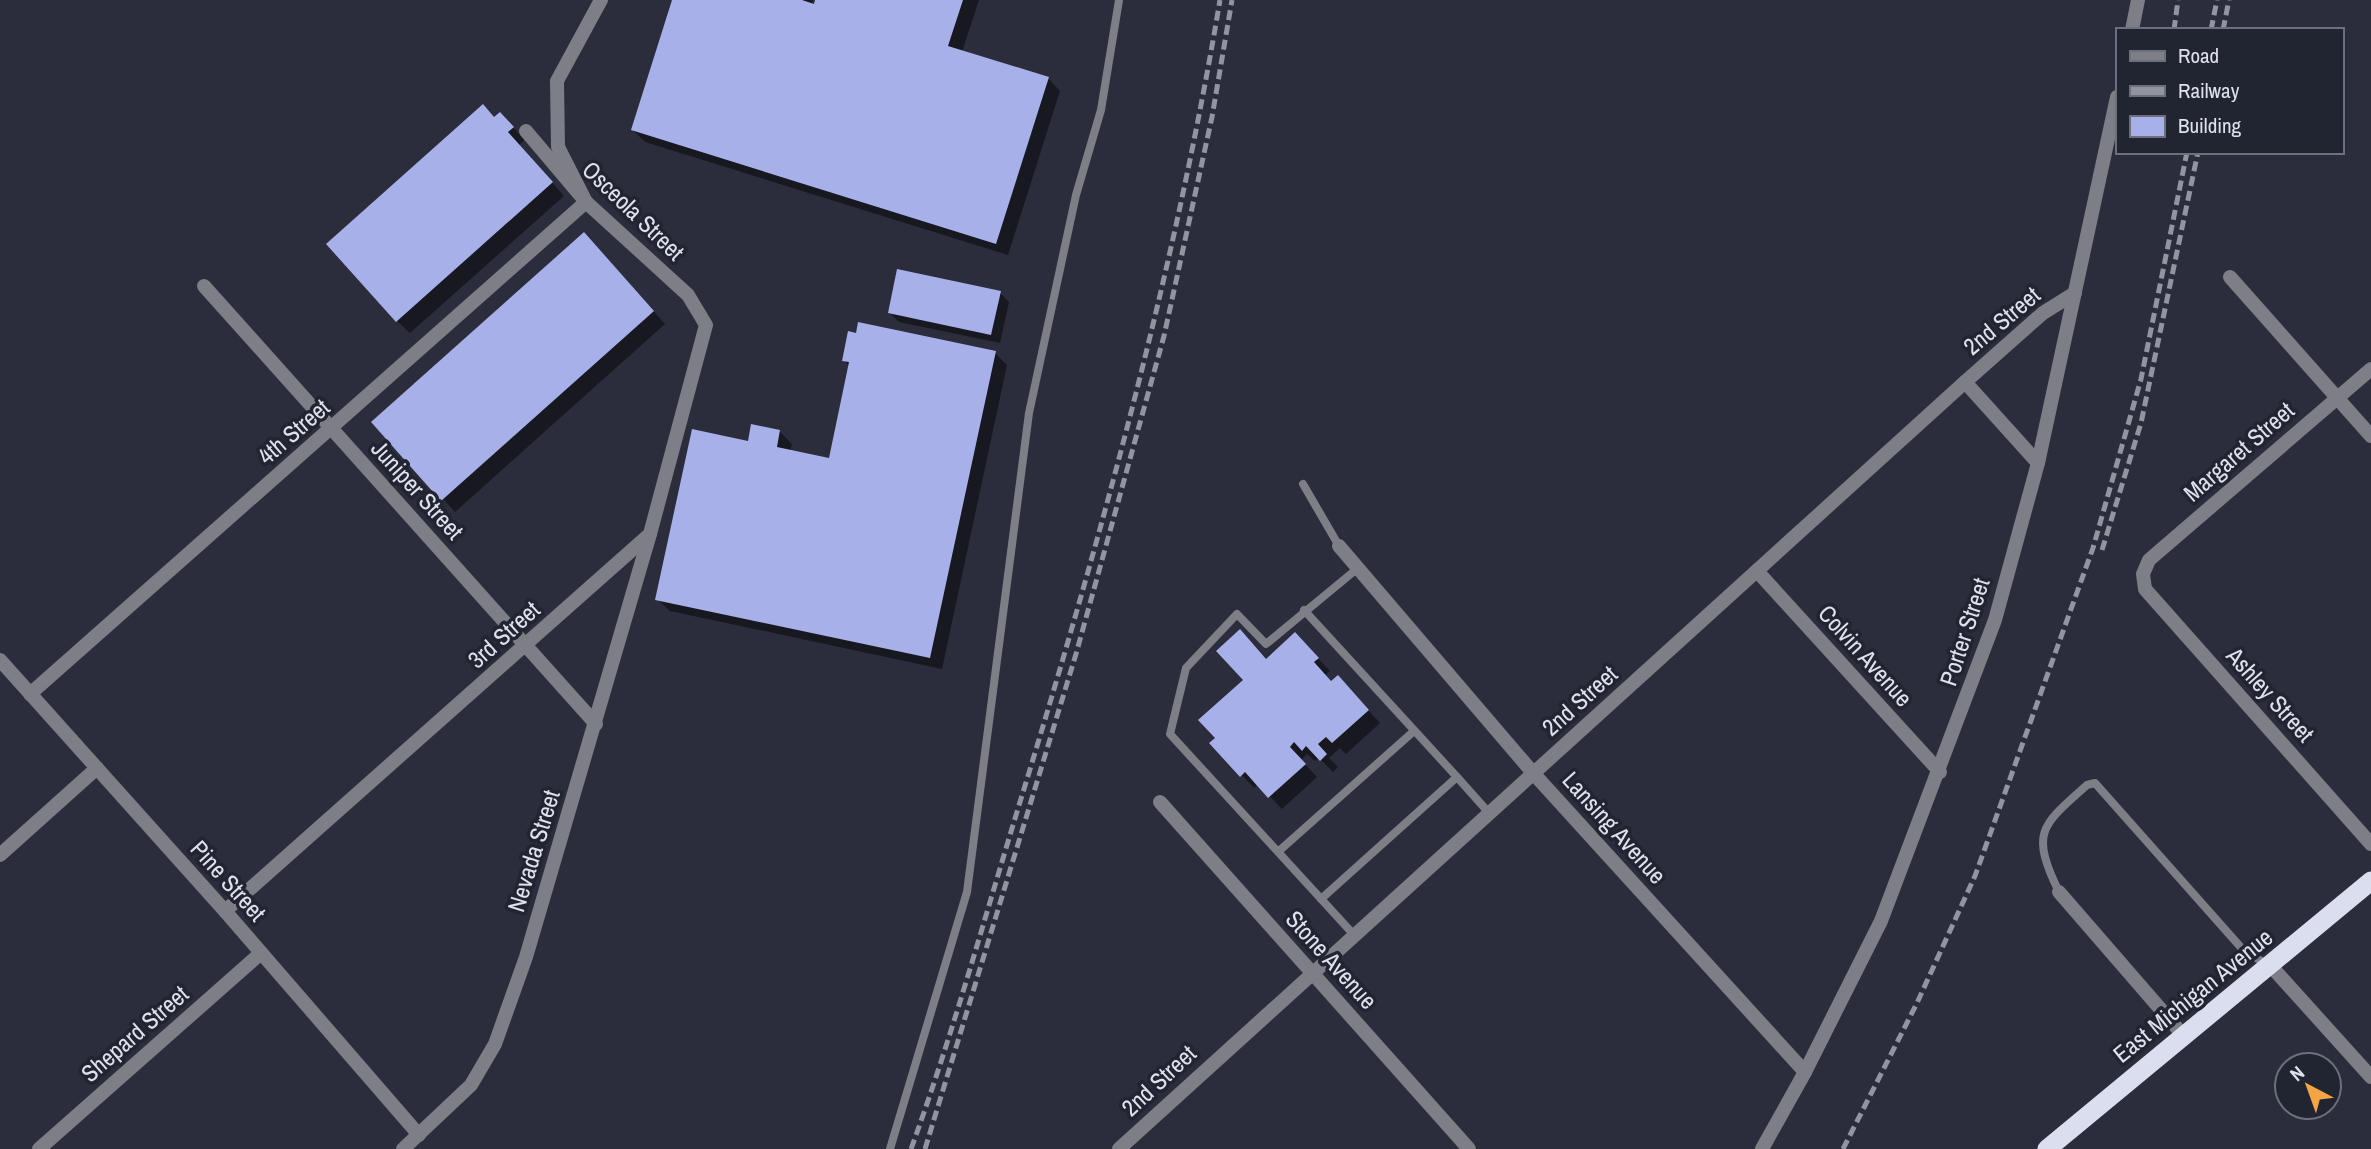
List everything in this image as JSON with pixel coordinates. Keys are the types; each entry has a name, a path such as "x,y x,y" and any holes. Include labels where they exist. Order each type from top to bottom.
{"highway":[{"name":"East Michigan Avenue","path":"2050,1148 2371,881"}],"street":[{"path":"586,202 558,147 557,81 601,0"},
{"path":"2132,28 2138,0"},
{"name":"Porter Street","path":"1762,1149 1805,1072 1881,921 1940,772 1995,620 2038,463 2116,102"},
{"name":"Osceola Street","path":"526,131 586,202 688,295 706,325 650,534"},
{"name":"4th Street","path":"30,694 332,430 586,202"},
{"path":"2230,277 2371,436"},
{"name":"Juniper Street","path":"204,286 596,724"},
{"name":"2nd Street","path":"1119,1149 1311,972 1355,936 1965,382 2043,313 2075,293"},
{"name":"Margaret Street","path":"2143,574 2149,560 2371,369"},
{"path":"1965,382 2038,463"},
{"name":"3rd Street","path":"225,911 527,646 650,534"},
{"name":"Nevada Street","path":"403,1149 471,1086 495,1044 526,957 650,534"},
{"name":"Lansing Avenue","path":"1339,546 1534,774 1805,1072"},
{"name":"Colvin Avenue","path":"1757,571 1940,772"},
{"name":"Ashley Street","path":"2143,574 2145,589 2371,844"},
{"name":"Pine Street","path":"0,660 225,911 419,1135"},
{"path":"0,855 97,768"},
{"name":"Stone Avenue","path":"1160,802 1469,1149"},
{"path":"2059,892 2183,1035"},
{"name":"Shepard Street","path":"39,1149 261,953"},
{"path":"2270,965 2371,1077"}],"lane":[{"path":"890,1149 967,892 1029,413 1070,220 1101,110 1119,0"},
{"path":"1303,484 1339,546"},
{"path":"1355,936 1170,734 1186,667 1237,614 1266,644 1358,568"},
{"path":"1304,610 1490,814"},
{"path":"1279,851 1414,731"},
{"path":"1321,899 1457,777"},
{"path":"2059,892 2043,859 2043,835 2053,815 2087,785 2095,783 2245,952 2270,965"}],"building":[{"path":"672,0 802,0 814,4 815,0 963,0 948,46 1049,77 996,244 631,130"},
{"path":"483,104 494,117 500,112 514,127 508,132 553,182 396,322 326,244"},
{"path":"584,232 654,311 441,501 371,422"},
{"path":"897,269 1001,291 991,335 888,313"},
{"path":"858,322 996,351 930,658 655,600 692,429 748,441 751,424 780,430 777,447 829,458 849,362 842,361 848,331 856,333"},
{"path":"1240,629 1266,659 1295,632 1319,658 1314,662 1331,681 1338,675 1369,710 1332,743 1326,737 1318,744 1327,754 1320,761 1306,746 1302,751 1294,742 1290,747 1306,764 1268,798 1245,772 1240,777 1209,743 1215,738 1198,720 1243,680 1216,651"}],"railway":[{"path":"911,1149 970,970 1109,496 1182,200 1220,0"},
{"path":"925,1149 1076,654 1164,336 1212,117 1232,0"},
{"path":"2174,28 2178,0"},
{"path":"2211,28 2217,0"},
{"path":"2223,28 2229,0"},
{"path":"1843,1149 1917,1003 1975,876 2093,548 2141,379 2187,154"},
{"path":"2102,550 2141,423 2198,154"}]}
